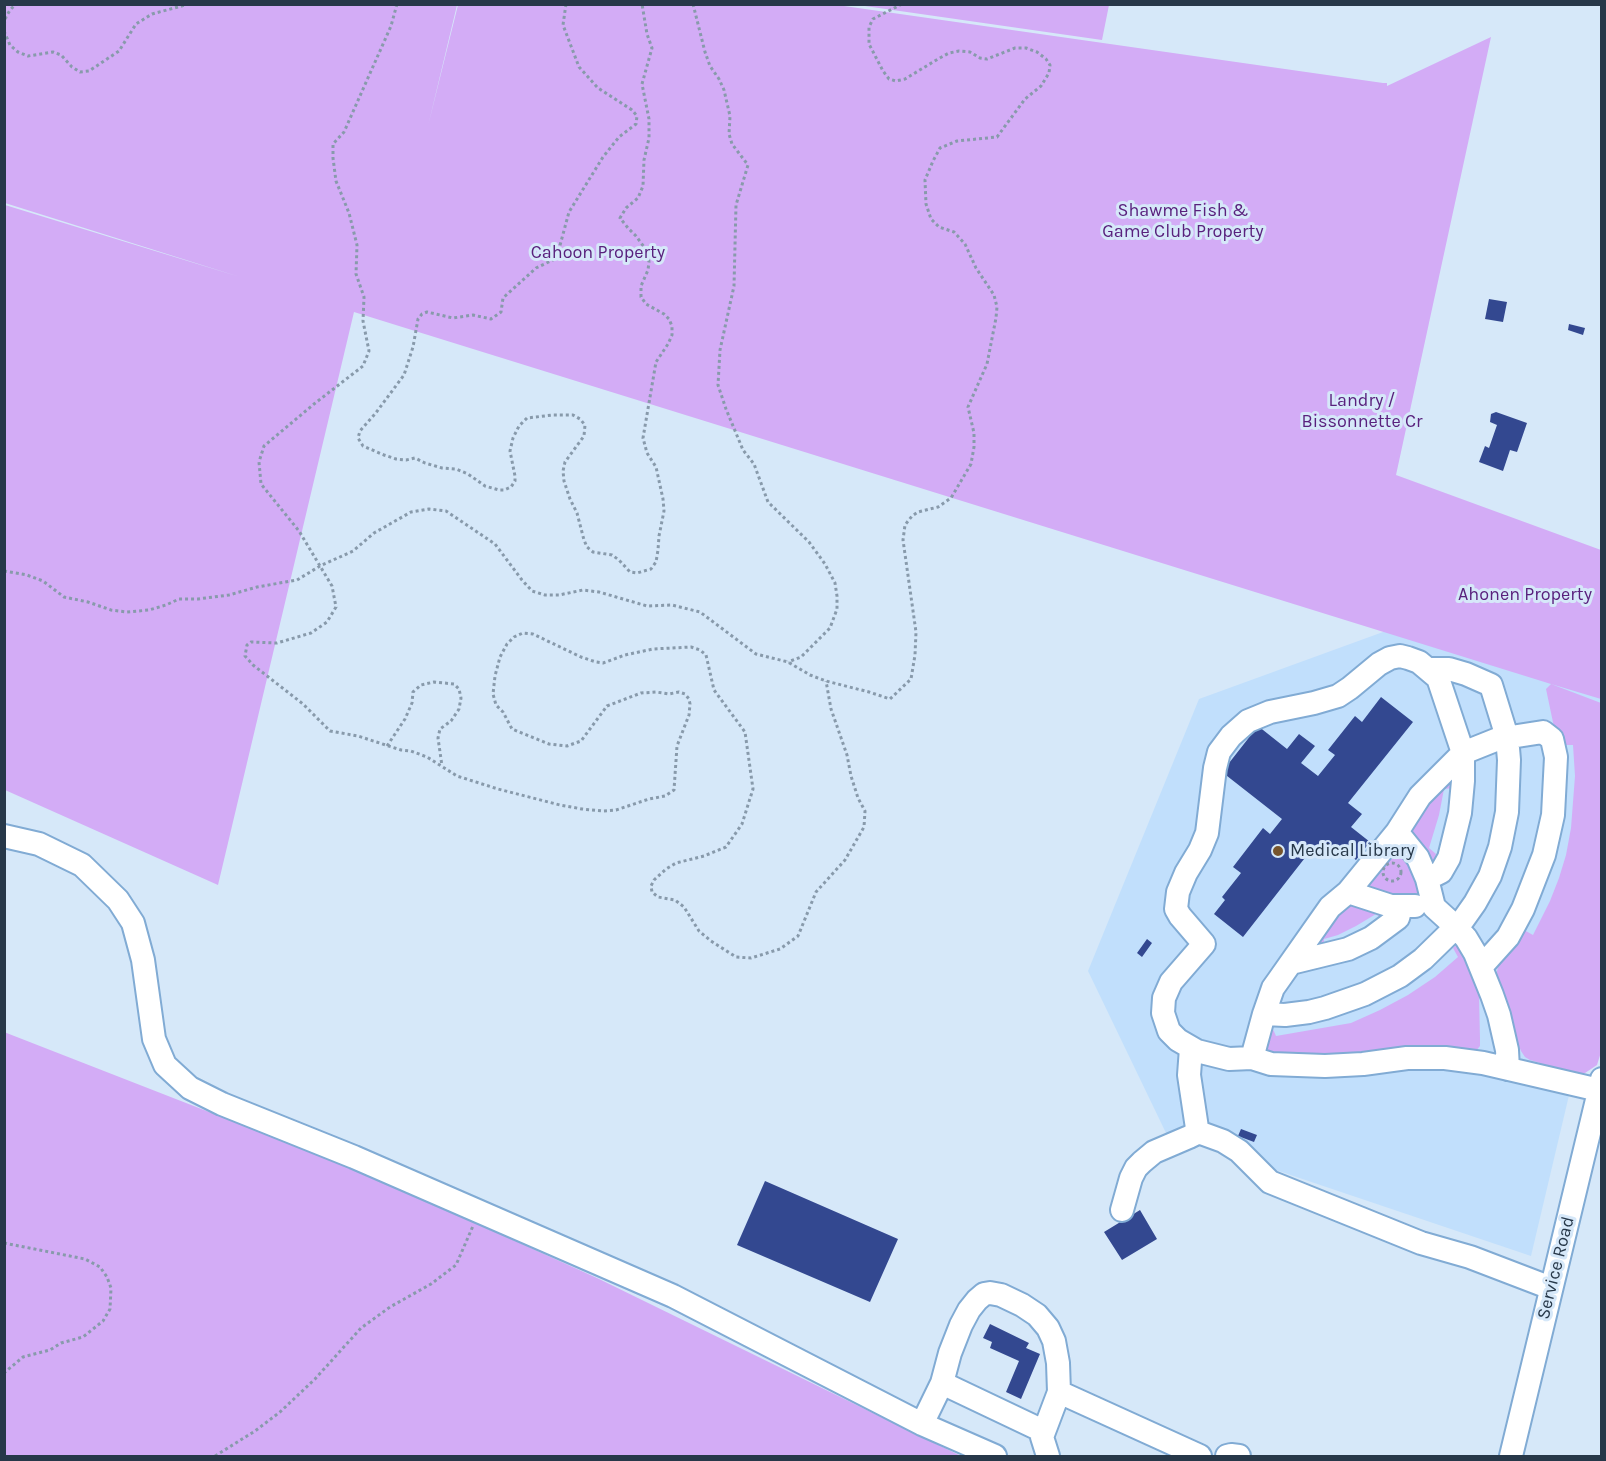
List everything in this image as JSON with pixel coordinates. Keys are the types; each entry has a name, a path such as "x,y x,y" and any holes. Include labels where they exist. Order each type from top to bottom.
{"street":[{"path":"1427,879 1437,875 1444,868 1457,831 1462,797 1463,753 1438,678 1428,669 1408,658 1400,656 1390,658 1338,696 1270,712 1248,721 1231,736 1219,752 1207,833 1182,883 1176,903 1180,916 1204,944 1171,982 1164,998 1163,1013 1168,1031 1197,1051 1229,1059 1252,1058 1271,1064 1306,1066 1363,1064 1407,1058 1445,1058 1600,1084"},
{"path":"1264,1014 1286,1015 1309,1012 1345,1002 1372,991 1415,966 1463,920 1490,876 1500,847 1507,813 1509,760 1507,737 1491,685 1449,669 1428,669"},
{"path":"1252,1058 1273,988 1330,907 1348,892 1396,832 1420,796 1463,753 1507,737 1544,732 1552,739 1556,757 1553,815 1544,855 1523,909 1508,936 1481,967"},
{"path":"1396,832 1418,858 1427,879 1434,907 1456,927 1471,945 1492,995 1505,1039 1508,1069"},
{"path":"4,836 39,844 82,865 118,900 133,923 141,951 154,1038 165,1065 190,1088 222,1104 354,1157 673,1296 922,1424 995,1456"},
{"path":"1348,892 1391,906 1434,907"},
{"path":"1291,963 1348,949 1371,938 1398,918 1401,907"},
{"path":"1191,1048 1189,1075 1194,1118 1199,1132 1223,1141 1239,1151 1270,1182 1421,1243 1470,1257 1551,1288"},
{"name":"Service Road","path":"1511,1456 1600,1084"},
{"path":"1122,1210 1136,1168 1154,1152 1199,1132"},
{"path":"922,1424 942,1383 950,1353 969,1310 984,1294 1001,1295 1037,1315 1048,1328 1054,1341 1058,1363 1059,1392 1041,1437 1048,1456"},
{"path":"942,1383 1043,1431"},
{"path":"1059,1392 1200,1456"},
{"path":"1227,1456 1239,1456"}],"path":[{"path":"4,25 10,10 16,4"},
{"path":"4,31 10,45 18,52 27,56 53,52 61,55 80,72 89,71 119,51 136,24 152,14 189,4"},
{"path":"397,4 391,26 344,132 333,144 336,181 349,213 357,245 356,274 363,297 363,321 369,351 363,366 264,446 259,462 261,484 299,531 332,586 336,607 327,622 311,633 277,642 251,642 247,645 245,656 303,704 330,731 358,736 411,751 427,757 457,776 498,789 582,809 616,810 665,796 674,790 677,746 689,715 690,704 685,694 679,692 641,693 607,706 581,741 567,746 549,744 512,729 503,712 496,705 493,694 500,657 507,644 514,637 523,633 533,634 596,662 610,662 625,655 653,649 690,647 700,650 706,655 714,690 745,732 753,789 742,824 726,847 704,856 676,863 654,880 651,886 652,892 658,897 675,900 684,907 699,931 711,941 736,957 751,958 780,949 798,936 816,892 844,860 864,827 866,811 858,798 851,776 847,755 831,709 826,681"},
{"path":"566,4 564,25 579,67 598,88 632,110 637,116 636,124 619,137 603,157 569,212 555,259 536,268 503,298 501,312 491,319 473,315 453,318 428,312 422,314 418,319 413,347 404,375 360,431 358,438 363,446 396,459 415,458 442,468 456,469 485,486 504,490 515,481 510,451 513,438 526,418 553,415 573,416 580,419 585,425 584,436 566,462 563,471 564,481 577,513 584,540 593,552 612,555 630,572 637,573 651,569 656,562 664,511 656,467 647,453 643,438 656,362 672,335 669,319 646,304 641,297 641,286 648,270 647,251 620,218 626,207 638,198 643,186 644,160 649,138 649,118 642,84 652,48 642,4"},
{"path":"693,4 710,66 724,90 730,117 729,134 732,144 748,165 736,205 734,286 720,350 718,385 743,450 754,464 768,502 809,542 835,583 837,596 837,609 830,628 801,657 788,662"},
{"path":"4,571 27,575 43,581 64,597 111,610 127,612 149,610 179,599 229,595 297,580 320,566 353,551 374,533 411,512 429,509 446,511 495,544 532,591 545,595 559,595 584,590 647,606 672,605 700,612 756,654 788,662 826,681 890,699 911,679 915,655 916,632 903,540 904,525 912,516 938,507 951,498 971,464 974,433 968,407 987,364 997,307 994,295 976,268 965,244 954,232 939,227 931,219 926,204 925,180 940,148 957,141 997,137 1025,99 1041,86 1049,73 1050,65 1046,58 1026,48 1015,48 987,59 970,52 959,51 949,53 905,79 896,81 889,79 869,44 868,27 873,20 902,4"},
{"path":"387,746 405,719 412,703 413,692 422,685 434,682 454,684 459,689 461,698 459,710 452,721 440,729 438,738 442,766"},
{"path":"1389,863 1395,864 1400,870 1397,879 1392,881 1386,879 1383,874 1383,869 1389,863"},
{"path":"215,1456 280,1412 315,1379 361,1328 390,1307 431,1284 456,1264 479,1212"},
{"path":"4,1243 85,1259 100,1268 111,1288 110,1309 103,1321 83,1337 61,1343 50,1350 23,1357 4,1373"}],"shaded area":[{"path":"1405,624 1601,697 1601,960 1531,1256 1166,1133 1088,971 1199,699"}],"green space":[{"path":"5,5 457,5 428,126 458,5 837,5 1387,83 1387,86 1491,37 1396,475 1601,550 1601,699 354,312 218,885 5,790 5,205 240,277 5,203"},
{"path":"858,5 1109,5 1102,40"},
{"path":"1551,684 1601,703 1602,1049 1597,1065 1585,1073 1572,1074 1539,1068 1540,1063 1525,1057 1514,1033 1496,975 1498,967 1524,930 1533,935 1550,901 1566,855 1571,828 1575,776 1573,745 1561,745 1554,727 1546,689"},
{"path":"1450,780 1453,788 1444,789 1429,848 1436,854 1434,862 1431,862 1408,827"},
{"path":"1401,845 1420,890 1411,898 1366,890 1362,883"},
{"path":"1346,903 1389,917 1384,921 1376,914 1338,935 1324,939 1324,950 1313,943"},
{"path":"1456,945 1462,950 1477,982 1480,1046 1475,1052 1347,1057 1269,1053 1264,1039 1270,1026 1276,1036 1351,1023 1408,995 1435,977 1458,957 1453,948"},
{"path":"4,1032 363,1172 597,1278 961,1456 5,1456"}],"building":[{"path":"1489,299 1507,302 1503,322 1485,319"},
{"path":"1569,324 1585,328 1583,335 1568,330"},
{"path":"1496,412 1527,423 1517,452 1510,450 1503,471 1479,462 1485,446 1489,448 1497,425 1490,422 1491,414"},
{"path":"1381,697 1413,722 1348,803 1362,814 1351,827 1370,842 1356,860 1337,845 1329,856 1315,845 1243,937 1214,914 1225,900 1222,897 1241,873 1233,867 1263,828 1270,834 1282,819 1222,772 1258,726 1287,749 1299,734 1315,746 1301,763 1318,776 1335,755 1328,750 1355,716 1362,722"},
{"path":"1147,939 1152,943 1142,957 1137,953"},
{"path":"1241,1129 1257,1135 1254,1142 1238,1136"},
{"path":"765,1181 898,1239 870,1302 737,1245"},
{"path":"1140,1210 1157,1239 1122,1260 1104,1232"},
{"path":"990,1324 1029,1343 1026,1348 1040,1354 1021,1399 1006,1392 1019,1361 990,1348 992,1342 983,1338"}],"place":[{"name":"Medical Library","path":"1278,851"}],"park label":[{"name":"Shawme Fish & Game Club Property","path":"1183,221"},
{"name":"Cahoon Property","path":"598,253"},
{"name":"Landry / Bissonnette Cr","path":"1362,411"},
{"name":"Ahonen Property","path":"1525,595"}]}
